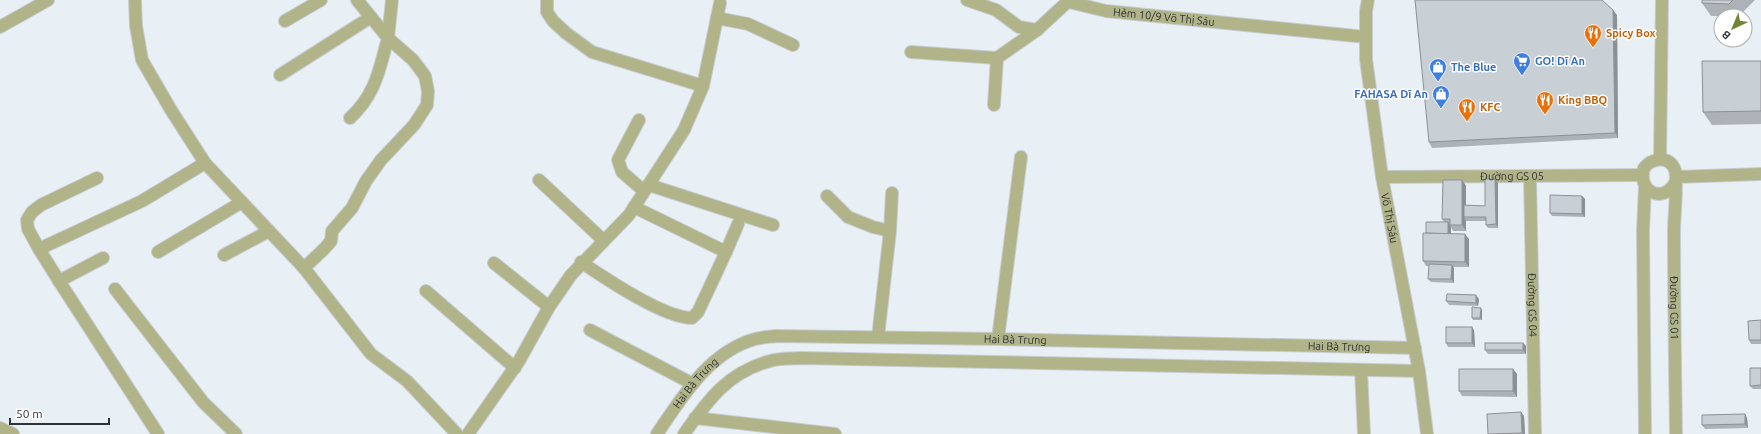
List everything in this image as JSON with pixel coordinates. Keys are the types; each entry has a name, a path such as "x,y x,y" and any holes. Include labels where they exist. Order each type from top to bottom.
{"street":[{"path":"0,27 48,0"},
{"path":"135,0 136,26 142,60 205,164 304,268 371,354 407,380 457,434"},
{"path":"285,21 321,0"},
{"path":"304,268 326,248 330,241 332,231 352,208 366,181 381,160 414,125 428,105 428,91 424,76 413,60 388,38 357,0"},
{"path":"350,118 362,107 376,82 388,38 392,0"},
{"path":"547,0 547,12 553,21 566,33 592,52 704,86"},
{"path":"967,0 996,10 1019,27 1037,30"},
{"name":"Võ Thị Sáu","path":"1368,0 1366,11 1366,60 1382,178 1415,348 1427,434"},
{"path":"1660,159 1662,0"},
{"name":"Hẻm 10/9 Võ Thị Sáu","path":"997,58 1037,30 1064,4 1069,2 1106,12 1366,37"},
{"path":"468,434 515,368 549,307 570,275 581,262 629,215 684,130 704,86 720,4"},
{"path":"280,75 371,17"},
{"path":"717,18 748,24 793,45"},
{"path":"911,52 997,58 994,105"},
{"path":"638,120 618,160 622,172 647,188 773,225"},
{"path":"998,339 1021,156"},
{"path":"1643,180 1648,191 1659,194 1668,191 1676,180 1674,168 1670,164 1660,159 1647,164 1644,168 1643,180 1643,238 1645,434"},
{"path":"39,249 142,201 205,164"},
{"path":"1676,180 1761,174"},
{"name":"Đường GS 05","path":"1382,178 1530,176 1643,180"},
{"name":"Đường GS 04","path":"1530,176 1535,434"},
{"path":"97,178 32,212 27,220 28,229 59,281 158,434"},
{"path":"539,180 603,240"},
{"name":"Đường GS 01","path":"1676,180 1676,434"},
{"path":"878,337 890,231 892,193"},
{"path":"827,196 848,217 868,225 890,231"},
{"path":"158,252 242,202"},
{"path":"634,207 726,252"},
{"path":"581,262 606,279 668,313 683,318 692,318 698,312 738,224"},
{"path":"224,255 269,231"},
{"path":"59,281 103,258"},
{"path":"494,263 549,307"},
{"path":"115,289 203,402 236,434"},
{"path":"426,291 515,368"},
{"path":"590,330 693,384"},
{"name":"Hai Bà Trưng","path":"657,434 704,370 736,347 755,339 793,336 878,337 1415,348"},
{"name":"Hai Bà Trưng","path":"684,434 695,418 722,386 747,369 772,360 801,358 1419,371"},
{"path":"1361,370 1364,434"},
{"path":"695,418 834,434"},
{"path":"0,428 13,434"}],"building":[{"name":"GO! Dĩ An","path":"1415,0 1602,0 1613,10 1615,133 1429,142"},
{"path":"1702,0 1733,0 1729,4 1702,3"},
{"path":"1702,61 1761,61 1761,111 1703,112"},
{"path":"1485,179 1495,179 1496,224 1486,225 1486,217 1464,217 1464,205 1485,206"},
{"path":"1443,180 1462,180 1462,225 1450,225 1450,219 1442,219"},
{"path":"1550,195 1582,196 1582,214 1550,213"},
{"path":"1426,222 1448,222 1448,234 1426,233"},
{"path":"1423,233 1465,234 1465,262 1423,261"},
{"path":"1429,264 1452,265 1451,279 1428,279"},
{"path":"1447,294 1476,295 1476,303 1446,301"},
{"path":"1472,307 1481,308 1480,318 1472,318"},
{"path":"1761,320 1761,340 1749,340 1748,321"},
{"path":"1446,327 1472,327 1472,343 1446,343"},
{"path":"1485,343 1523,343 1523,350 1485,350"},
{"path":"1750,368 1761,368 1761,385 1750,386"},
{"path":"1459,369 1513,369 1513,391 1459,391"},
{"path":"1521,412 1522,433 1488,434 1487,414"},
{"path":"1745,414 1745,424 1702,425 1702,415"}],"place":[{"name":"Spicy Box","path":"1593,48"},
{"name":"GO! Dĩ An","path":"1522,76"},
{"name":"The Blue","path":"1438,82"},
{"name":"FAHASA Dĩ An","path":"1441,109"},
{"name":"King BBQ","path":"1545,115"},
{"name":"KFC","path":"1467,122"}]}
